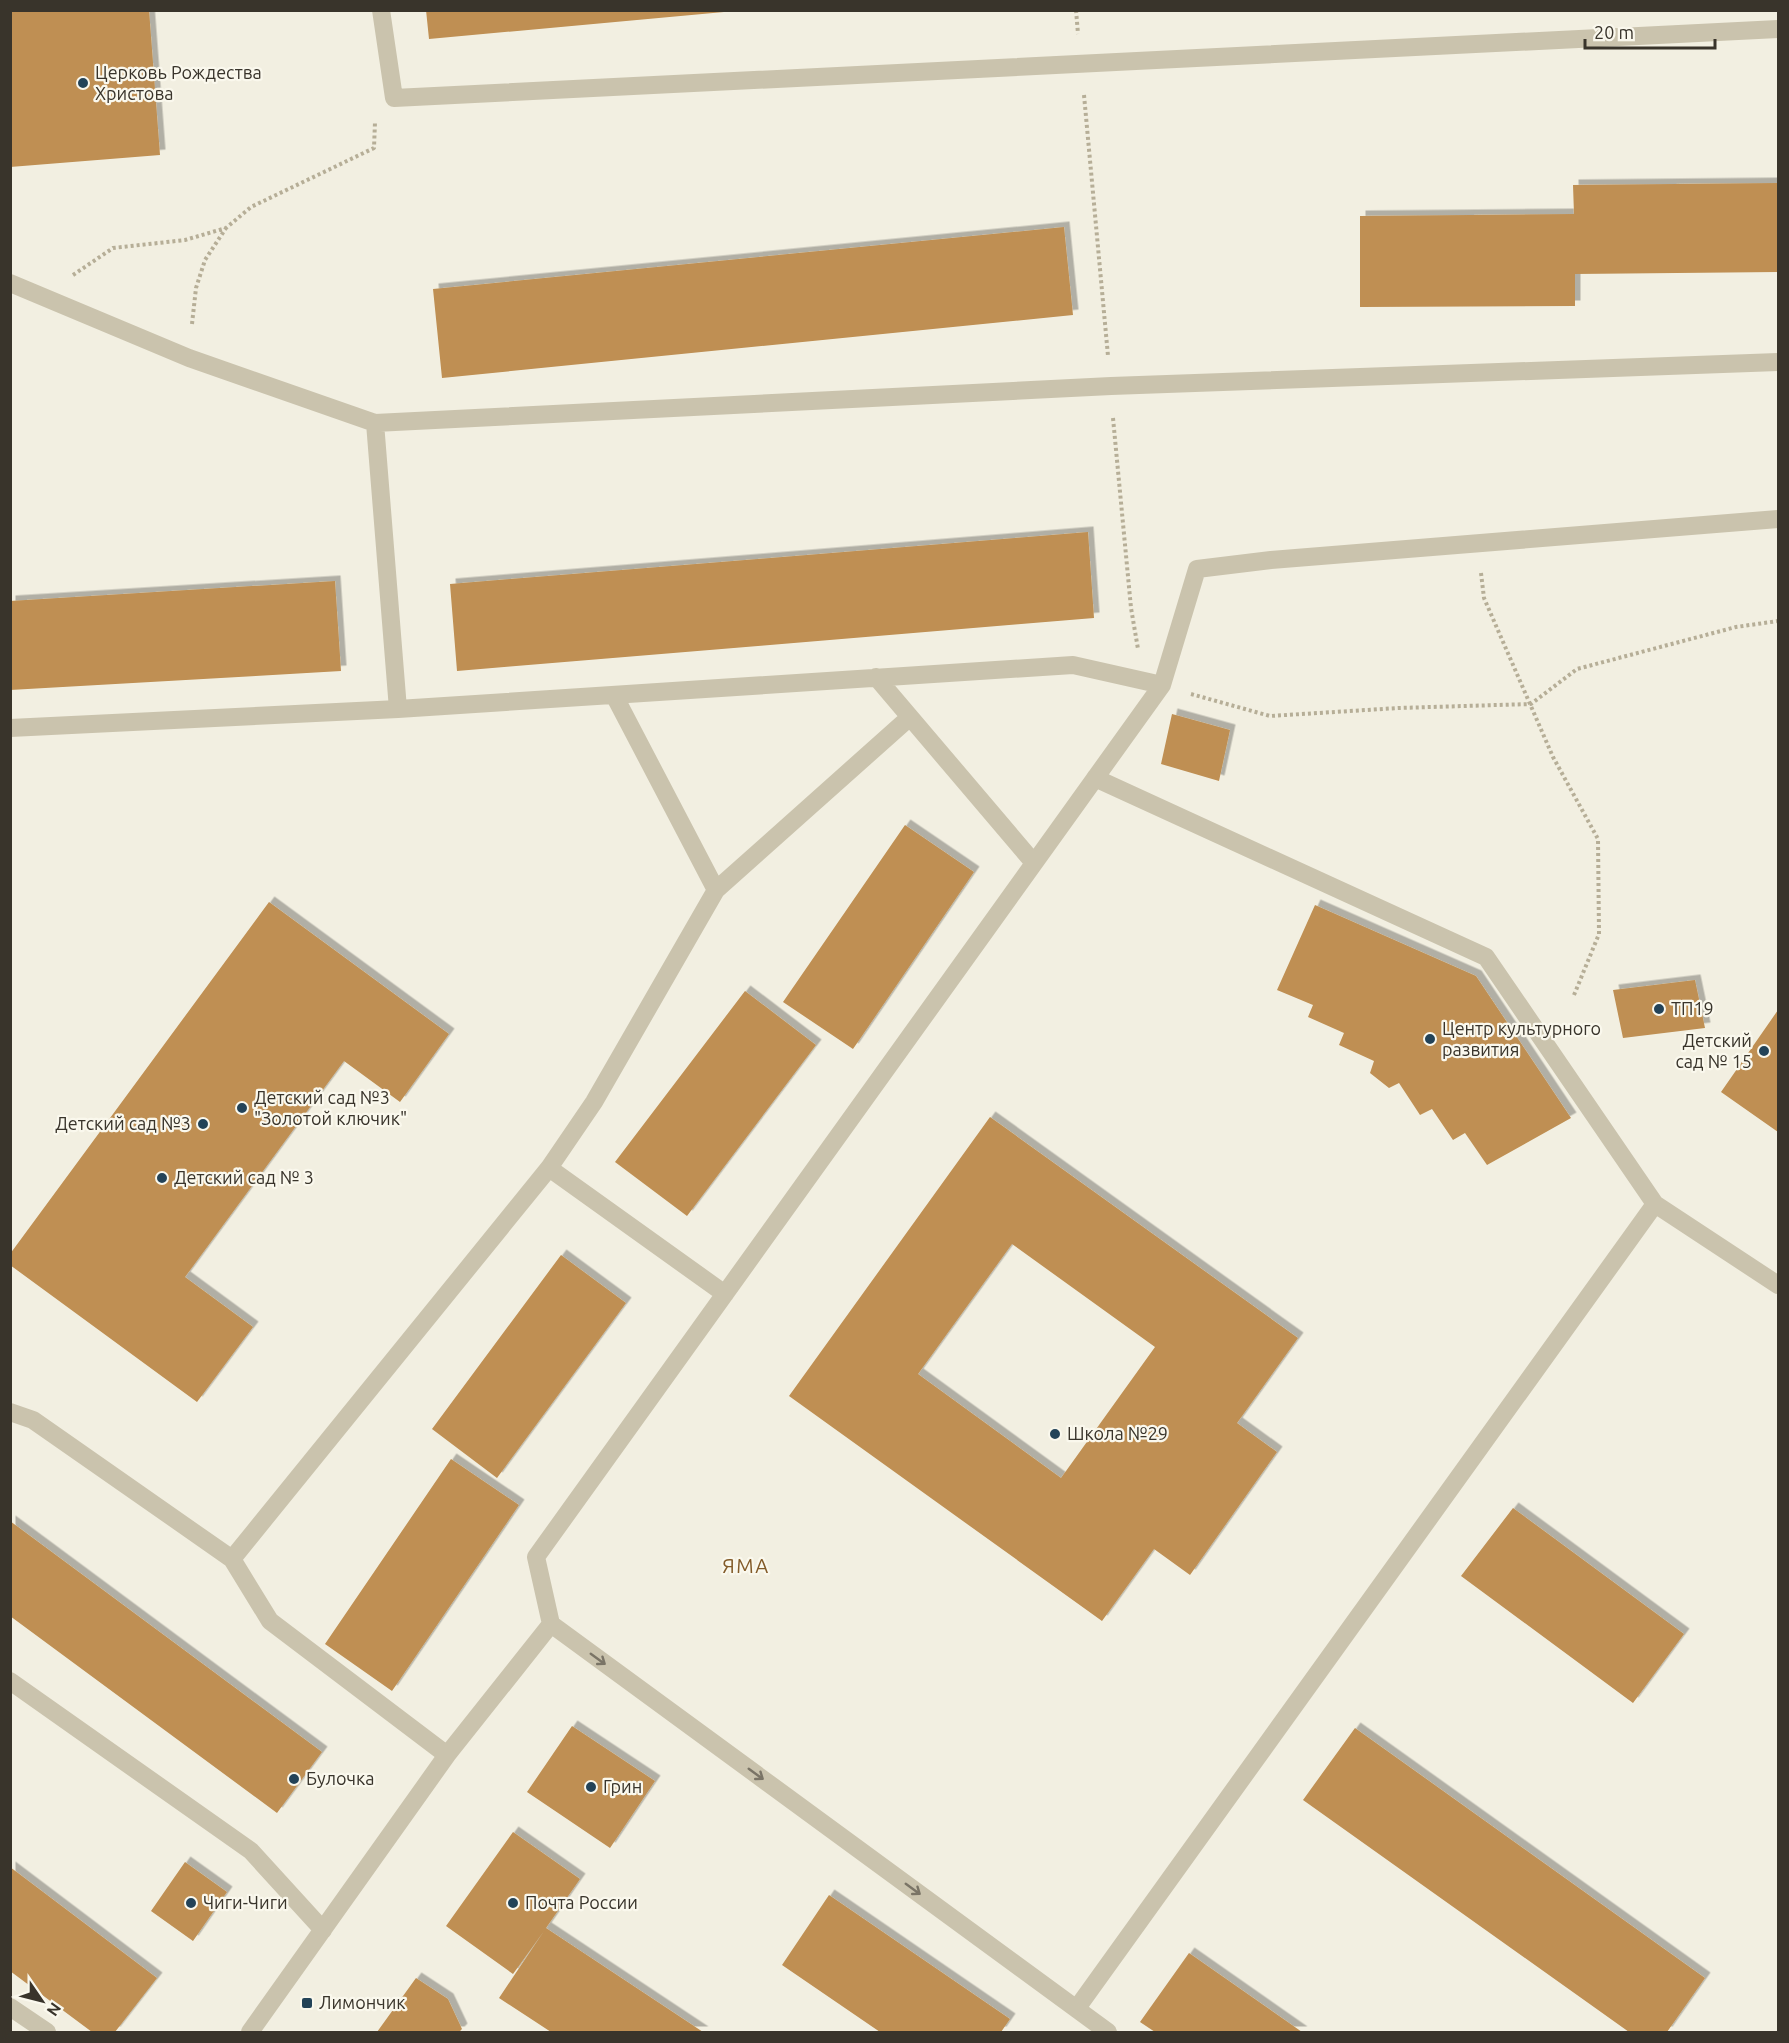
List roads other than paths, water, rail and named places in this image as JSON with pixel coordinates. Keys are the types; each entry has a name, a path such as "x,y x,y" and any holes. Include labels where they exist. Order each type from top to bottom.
{"lane":[{"path":"381,10 394,98 1779,29"},
{"path":"10,283 189,358 375,423 1110,386 1779,362"},
{"path":"375,423 398,709"},
{"path":"1108,2032 551,1624 536,1557 1162,685 1197,569 1271,560 1779,519"},
{"path":"10,728 398,709 1073,665 1162,685"},
{"path":"876,677 1034,863"},
{"path":"614,695 716,890"},
{"path":"232,1559 549,1168 594,1102 716,890 910,717"},
{"path":"1095,778 1486,957 1655,1204 1779,1285"},
{"path":"549,1168 725,1294"},
{"path":"1077,2008 1655,1204"},
{"path":"10,1412 33,1420 232,1559 270,1621 447,1755"},
{"path":"250,2032 447,1755 551,1624"},
{"path":"10,1681 251,1851 323,1930"},
{"path":"10,2007 47,2032"}],"place":[{"name":"Церковь Рождества Христова","path":"83,83"},
{"name":"ТП19","path":"1659,1009"},
{"name":"Центр культурного развития","path":"1430,1039"},
{"name":"Детский сад № 15","path":"1764,1051"},
{"name":"Детский сад №3 \"Золотой ключик\"","path":"242,1108"},
{"name":"Детский сад №3","path":"203,1124"},
{"name":"Детский сад № 3","path":"162,1178"},
{"name":"Школа №29","path":"1055,1434"},
{"name":"Булочка","path":"294,1779"},
{"name":"Грин","path":"591,1787"},
{"name":"Чиги-Чиги","path":"191,1903"},
{"name":"Почта России","path":"513,1903"},
{"name":"Лимончик","path":"307,2003"}],"district":[{"name":"ЯМА","path":"746,1566"}]}
